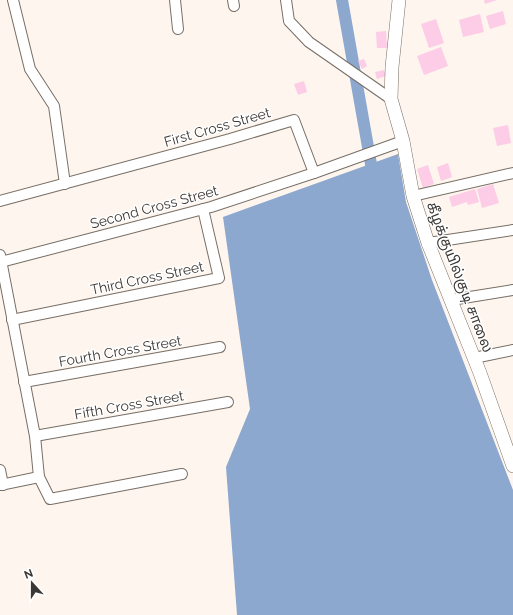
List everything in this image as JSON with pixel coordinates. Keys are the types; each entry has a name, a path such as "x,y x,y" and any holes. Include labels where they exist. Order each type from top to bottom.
{"street":[{"path":"14,0 30,69 54,106 65,184"},
{"path":"176,0 178,29"},
{"path":"286,0 289,21 309,42 390,99"},
{"name":"கீழக்குயில்குடி சாலை","path":"398,0 390,99 403,141 413,196 428,243 474,358 513,466"},
{"name":"First Cross Street","path":"0,201 294,120 314,173"},
{"path":"314,173 403,141"},
{"name":"Second Cross Street","path":"1,258 203,209 314,173"},
{"path":"413,196 513,173"},
{"name":"Third Cross Street","path":"12,320 218,278 203,209"},
{"path":"428,243 513,230"},
{"path":"1,258 35,436 40,477 50,499 182,474"},
{"path":"451,300 513,290"},
{"name":"Fourth Cross Street","path":"24,382 220,347"},
{"path":"474,358 513,350"},
{"name":"Fifth Cross Street","path":"35,436 228,402"},
{"path":"0,470 1,485 40,477"}],"water":[{"path":"398,154 406,202 432,280 513,490 513,615 237,615 226,467 250,409 223,217"}],"building":[{"path":"484,0 497,0 485,4"},
{"path":"503,11 506,24 490,29 486,16"},
{"path":"480,14 484,32 463,37 459,20"},
{"path":"436,19 444,43 429,48 421,24"},
{"path":"386,31 387,48 377,48 376,32"},
{"path":"441,47 448,66 424,75 417,56"},
{"path":"364,59 367,66 362,69 358,61"},
{"path":"384,70 386,76 377,79 375,72"},
{"path":"304,81 307,92 298,95 294,84"},
{"path":"508,125 511,143 497,146 493,128"},
{"path":"448,163 452,177 441,181 437,167"},
{"path":"428,165 434,184 423,188 417,169"},
{"path":"493,184 499,203 482,208 477,189"},
{"path":"475,189 479,202 468,205 467,202 452,207 449,197"}],"waterway":[{"path":"342,0 371,164 372,180"}]}
